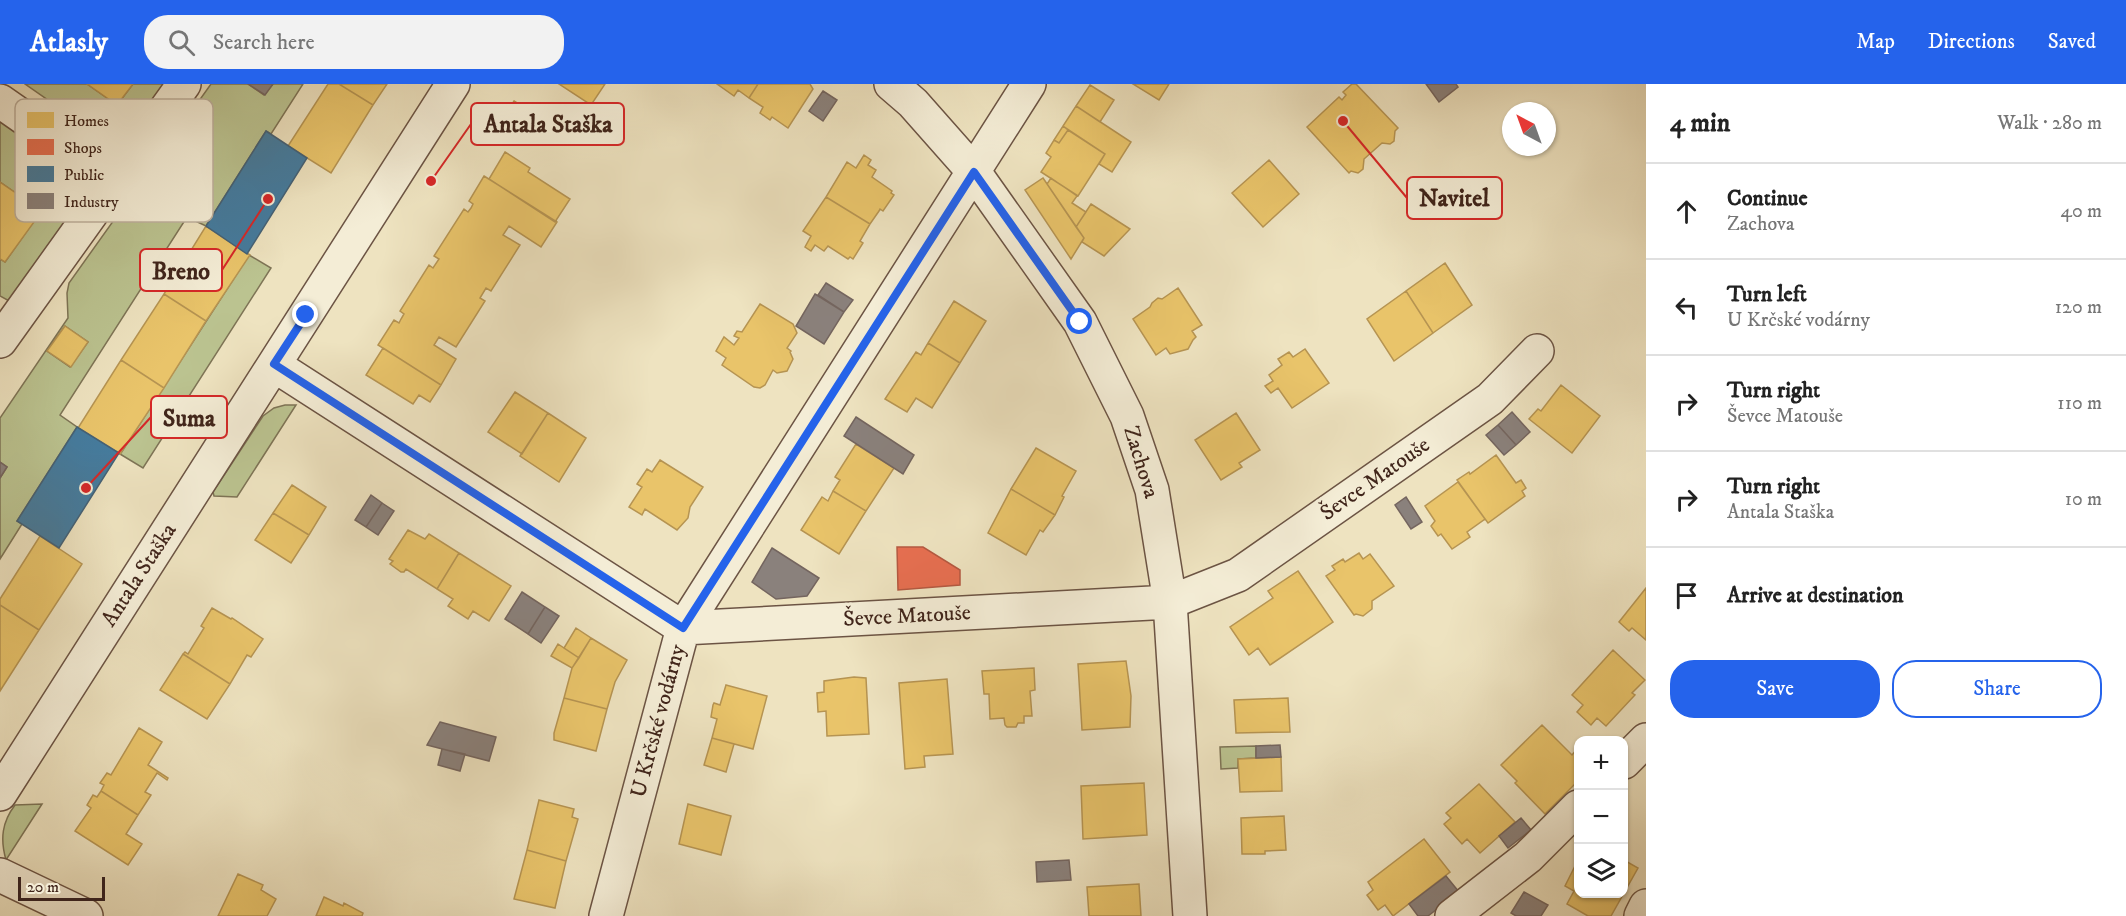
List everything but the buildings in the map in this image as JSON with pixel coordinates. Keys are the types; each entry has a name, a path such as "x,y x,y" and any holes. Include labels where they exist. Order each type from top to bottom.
{"street":[{"path":"174,99 184,84"},
{"name":"Antala Staška","path":"0,794 453,84"},
{"name":"Zachova","path":"891,84 914,103 974,172 1080,322 1127,416 1152,490 1170,602 1190,916"},
{"name":"U Krčské vodárny","path":"606,916 683,628 1029,84"},
{"path":"0,101 15,111"},
{"path":"0,341 87,222"},
{"name":"Ševce Matouše","path":"683,628 1170,602 1238,575 1490,399 1537,351"},
{"path":"274,364 683,628"},
{"path":"1628,757 1646,740"},
{"path":"1452,916 1528,857 1574,811"},
{"path":"0,875 86,916"},
{"path":"1641,916 1646,906"}],"green space":[{"path":"25,84 87,84 108,99 46,99"},
{"path":"133,84 168,84 157,99 122,99"},
{"path":"211,84 248,84 264,95 273,84 303,84 271,134 266,131 213,215 213,99 200,99"},
{"path":"0,112 15,123 15,193 0,182"},
{"path":"33,222 69,222 11,302 0,296 0,259 5,262"},
{"path":"113,222 184,222 60,415 77,427 17,521 22,524 0,559 0,478 7,467 0,462 0,418 68,318 69,283","holes":["65,326 88,342 70,367 47,351"]},
{"path":"249,255 271,268 143,468 120,454"},
{"path":"296,405 237,497 214,496 213,492 263,416 274,408"},
{"path":"1256,746 1256,758 1238,759 1238,768 1221,769 1220,747"},
{"path":"42,804 6,860 3,831 11,811 15,805"}],"place":[{"name":"Navitel","path":"1343,121"},
{"name":"Antala Staška","path":"431,181"},
{"name":"Breno","path":"268,199"},
{"name":"Suma","path":"86,488"}],"route":[{"path":"306,315 274,364 683,628 974,172 1080,322"}]}
